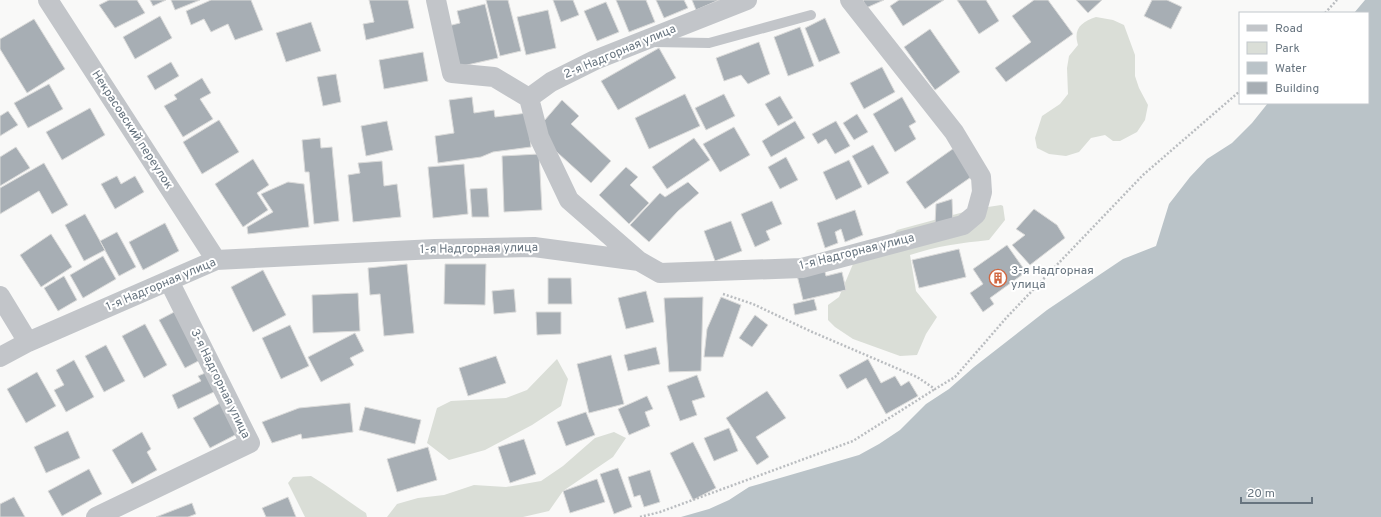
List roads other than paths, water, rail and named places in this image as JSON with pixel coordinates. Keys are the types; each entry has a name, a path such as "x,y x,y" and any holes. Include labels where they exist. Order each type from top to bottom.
{"street":[{"name":"Некрасовский переулок","path":"48,0 216,260"},
{"path":"436,0 452,73 494,77 529,98 539,137 569,200 639,261"},
{"name":"2-я Надгорная улица","path":"529,98 551,82 589,63 747,0"},
{"name":"1-я Надгорная улица","path":"0,357 28,342 216,260 435,249 534,247 639,261 660,273 802,268 963,225 976,214 982,192 981,176 954,132 850,0"},
{"name":"3-я Надгорная улица","path":"96,517 250,443 169,281"},
{"path":"0,296 28,342"}],"lane":[{"path":"644,41 709,43 811,15"}],"water":[{"path":"1365,0 1381,0 1381,517 681,517 709,509 729,500 749,487 859,455 900,430 926,404 949,389 974,367 1047,310 1123,259 1156,246 1169,204 1190,177 1207,159 1232,143 1252,123 1267,104 1369,104 1369,12 1355,12"}],"place":[{"name":"3-я Надгорная улица","path":"998,278"}]}
